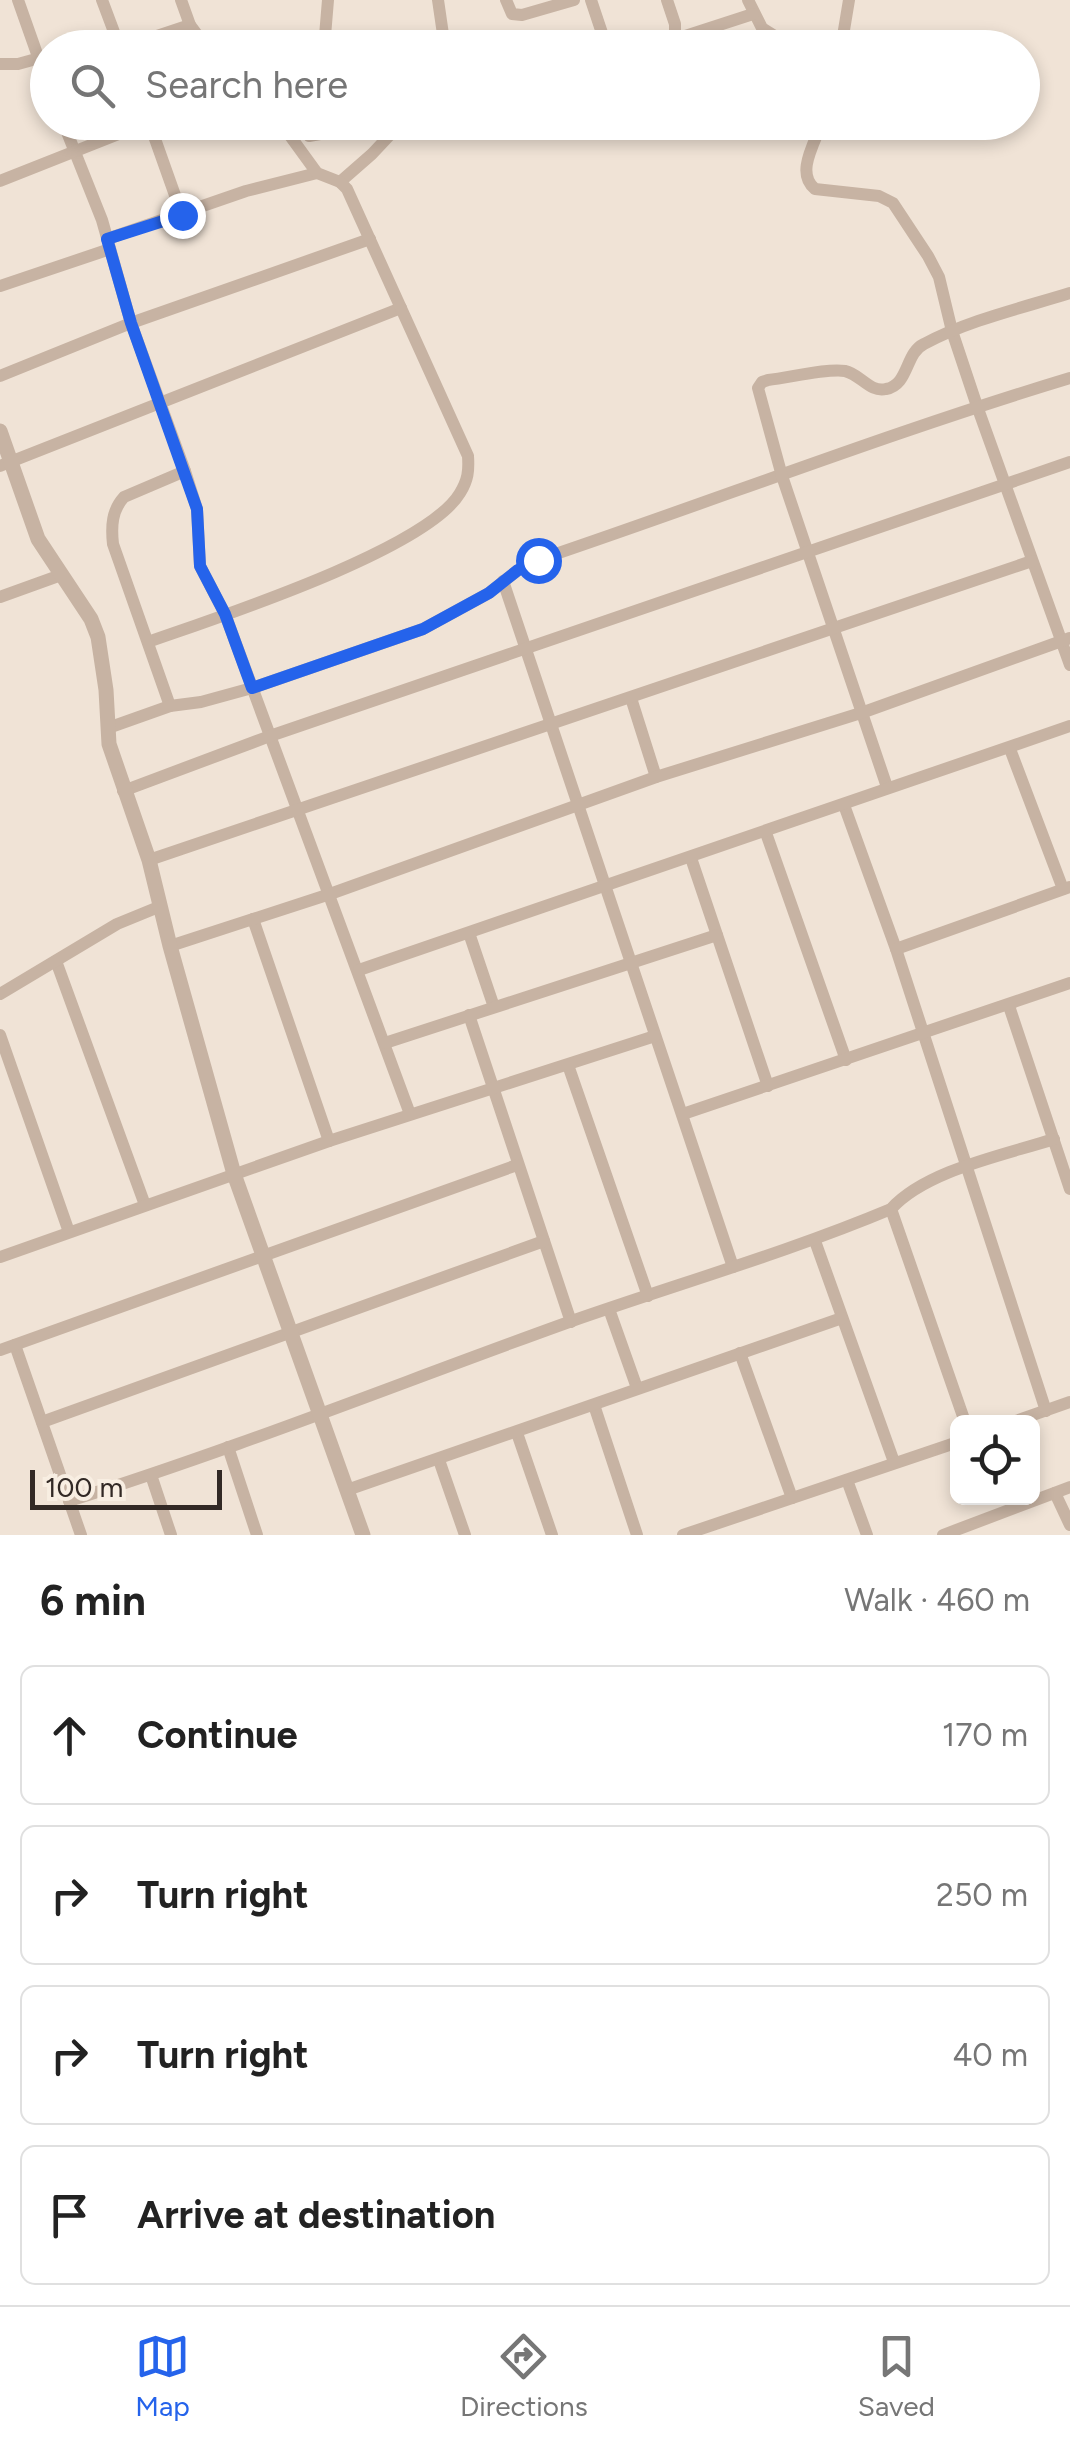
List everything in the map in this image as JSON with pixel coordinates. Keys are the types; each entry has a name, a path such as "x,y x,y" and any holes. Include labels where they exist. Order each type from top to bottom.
{"street":[{"path":"18,0 30,39"},
{"path":"102,0 114,30"},
{"path":"182,0 193,30"},
{"path":"326,30 328,0"},
{"path":"438,0 442,30"},
{"path":"506,0 516,15 574,0"},
{"path":"591,0 601,30"},
{"path":"667,0 675,30"},
{"path":"748,0 753,14 767,30"},
{"path":"844,30 849,0"},
{"path":"711,30 753,14"},
{"path":"177,30 190,26"},
{"path":"0,64 30,60"},
{"path":"71,140 197,509 200,566 225,614 410,1114"},
{"path":"0,181 106,140"},
{"path":"155,140 182,215"},
{"path":"148,642 390,548 439,516 459,496 469,476 468,456 346,189 340,182 317,173 294,140"},
{"path":"305,159 309,140"},
{"path":"340,182 385,140"},
{"path":"816,140 805,174 808,183 815,190 879,196 893,203 940,276 952,331 977,406 1032,561 1066,640 1070,665"},
{"path":"0,286 246,191 317,173"},
{"path":"0,376 131,323 370,239"},
{"path":"887,787 782,476 758,396 762,382 842,371 877,390 890,388 901,380 915,349 952,331 1070,293"},
{"path":"5,464 401,308"},
{"path":"108,728 170,706 252,688 423,629 489,593 538,560 977,406 1070,378"},
{"path":"0,431 5,464 38,539 91,619 98,637 109,744 149,860 234,1174 363,1535"},
{"path":"123,791 270,736 1070,462"},
{"path":"170,706 113,544 114,512 124,496 185,471"},
{"path":"149,860 1032,561"},
{"path":"0,597 61,575"},
{"path":"503,581 733,1267"},
{"path":"170,946 330,894 656,776 864,712 1066,640"},
{"path":"632,698 656,776"},
{"path":"359,970 1070,726"},
{"path":"896,949 1067,888 1010,749"},
{"path":"844,805 896,949 1046,1411"},
{"path":"766,833 846,1060"},
{"path":"691,858 768,1086"},
{"path":"0,994 116,924 162,906"},
{"path":"253,919 328,1141"},
{"path":"469,933 494,1007"},
{"path":"385,1043 716,935"},
{"path":"56,961 144,1205"},
{"path":"683,1114 1070,983"},
{"path":"1009,1006 1070,1189"},
{"path":"468,1015 571,1322"},
{"path":"0,1034 69,1232"},
{"path":"0,1256 328,1141 655,1036"},
{"path":"568,1064 648,1296"},
{"path":"69,1501 151,1475 571,1322 815,1241 892,1209 900,1199 934,1179 1054,1138"},
{"path":"0,1350 517,1165"},
{"path":"892,1209 963,1415"},
{"path":"42,1422 544,1241"},
{"path":"815,1241 894,1462"},
{"path":"609,1309 637,1388"},
{"path":"347,1490 842,1318"},
{"path":"14,1345 81,1535"},
{"path":"740,1353 792,1498"},
{"path":"1034,1415 1070,1402"},
{"path":"594,1404 637,1535"},
{"path":"517,1433 552,1535"},
{"path":"683,1535 950,1444"},
{"path":"228,1447 257,1535"},
{"path":"439,1460 465,1535"},
{"path":"151,1475 171,1535"},
{"path":"847,1480 867,1535"},
{"path":"943,1535 1070,1487"},
{"path":"1056,1493 1070,1524"}],"route":[{"path":"182,215 107,239 131,323 197,509 200,566 225,614 252,688 423,629 489,593 538,560"}]}
